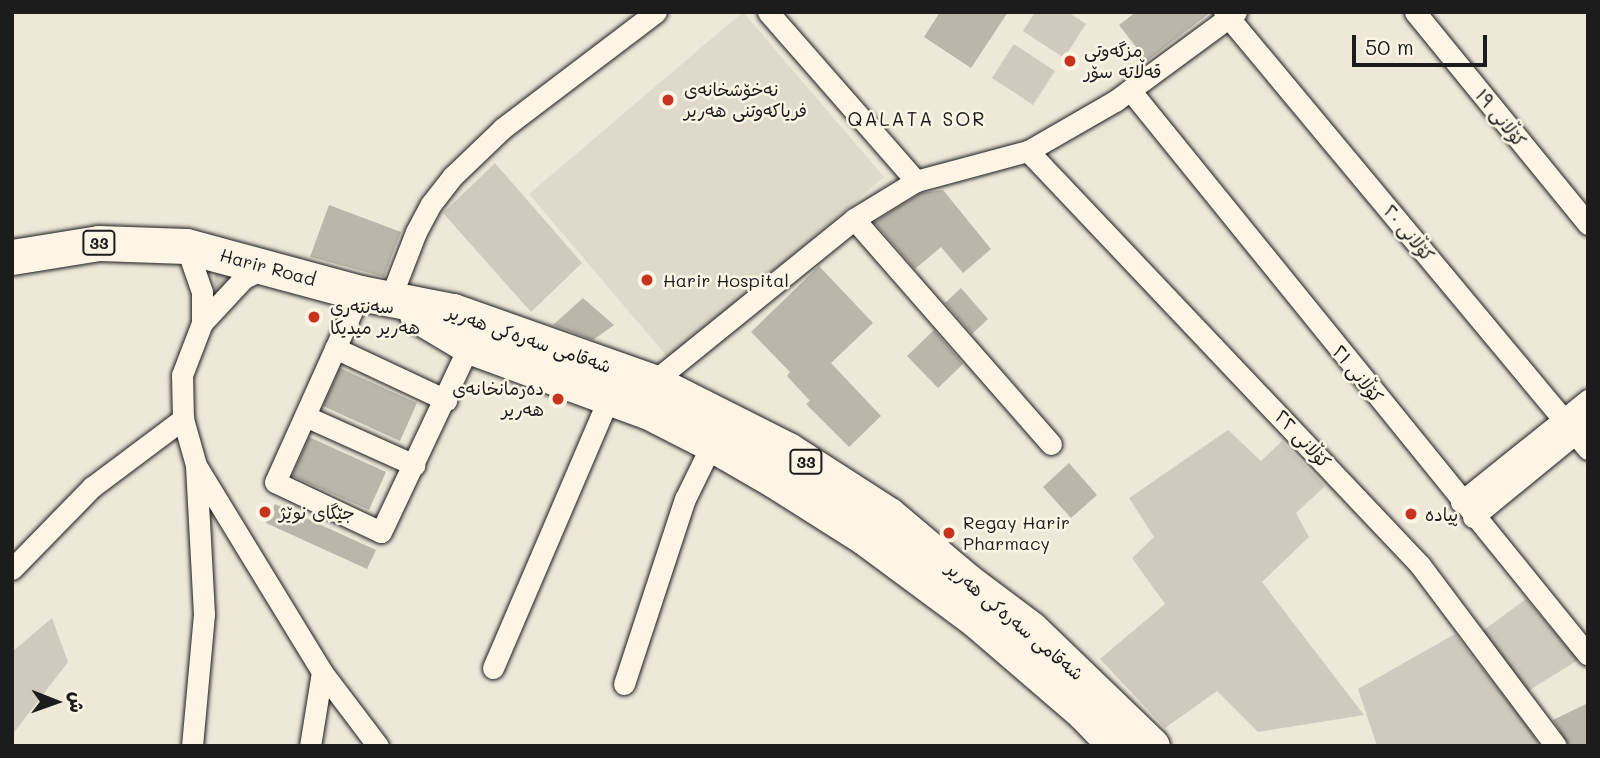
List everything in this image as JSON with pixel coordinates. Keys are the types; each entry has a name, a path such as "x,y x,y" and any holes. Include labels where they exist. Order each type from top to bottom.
{"main road":[{"name":"33","path":"12,257 99,243 186,246"},
{"name":"Harir Road","path":"186,246 375,296"},
{"name":"شەقامی سەرەکی هەریر","path":"375,296 469,346 609,397 712,444 864,537 938,591 1030,664 1116,746"},
{"name":"شەقامی سەرەکی هەریر","path":"375,296 453,311 653,382 788,450 889,515 967,581 1031,629 1152,746"}],"street":[{"path":"469,346 446,400 381,532 275,482 335,348 375,296 431,204 453,176 503,128 656,12"},
{"path":"768,12 916,181"},
{"name":"کۆڵانی ١٩","path":"1415,12 1588,224"},
{"path":"653,382 854,219 916,181 1028,151 1130,90 1230,14"},
{"name":"کۆڵانی ٢٠","path":"1230,14 1579,431"},
{"name":"کۆڵانی ٢١","path":"1130,90 1467,510 1588,655"},
{"name":"کۆڵانی ٢٢","path":"1028,151 1420,565 1556,746"},
{"path":"854,219 1051,444"},
{"path":"186,246 202,292 202,323 182,375 183,419 196,465 204,614 192,746"},
{"path":"202,323 244,278 269,267"},
{"path":"335,348 446,400"},
{"path":"493,668 609,397"},
{"path":"1467,510 1579,431 1588,400"},
{"path":"305,416 414,464"},
{"path":"12,569 92,487 183,419"},
{"path":"624,684 685,499 712,444"},
{"path":"196,465 322,673 378,746"},
{"path":"310,746 322,673"}],"shaded area":[{"path":"743,12 884,177 670,360 529,194"},
{"path":"1035,12 1068,12 1086,24 1064,58 1023,31"},
{"path":"1014,44 1055,71 1033,105 992,78"},
{"path":"495,163 582,263 531,312 443,213"},
{"path":"215,268 237,275 214,302"},
{"path":"1228,430 1261,461 1282,441 1325,486 1296,513 1309,537 1262,582 1364,715 1258,732 1217,691 1165,728 1100,659 1165,604 1132,558 1154,537 1129,498"},
{"path":"1526,599 1578,660 1528,691 1481,632"},
{"path":"52,618 68,662 12,735 12,652"},
{"path":"1455,634 1531,731 1539,746 1377,746 1358,689"}],"building":[{"path":"940,12 1008,12 971,68 924,37"},
{"path":"1136,12 1211,12 1147,61 1119,25"},
{"path":"943,190 991,249 963,273 941,247 915,269 874,222 921,193"},
{"path":"329,205 401,232 384,277 310,257"},
{"path":"819,266 873,323 831,363 881,416 849,447 806,404 810,401 787,376 790,372 751,332"},
{"path":"961,288 988,319 972,334 945,303"},
{"path":"583,298 614,325 593,340 553,325"},
{"path":"934,330 963,364 938,388 907,356"},
{"path":"340,368 417,403 400,441 323,406"},
{"path":"309,437 386,472 369,510 292,476"},
{"path":"1069,463 1097,495 1071,518 1043,487"},
{"path":"275,504 376,550 367,569 266,523"},
{"path":"1588,703 1588,746 1569,746 1553,720"}],"place":[{"name":"مزگەوتی قەڵاتە سۆر","path":"1070,61"},
{"name":"نەخۆشخانەی فریاکەوتنی هەریر","path":"668,100"},
{"name":"‌Harir Hospital","path":"647,280"},
{"name":"سەنتەری هەریر میدیکا","path":"314,317"},
{"name":"دەرمانخانەی هەریر","path":"558,399"},
{"name":"جێگای نوێژ","path":"265,512"},
{"name":"پیادە","path":"1411,514"},
{"name":"Regay Harir Pharmacy","path":"949,533"}],"district":[{"name":"QALATA SOR","path":"917,119"}]}
